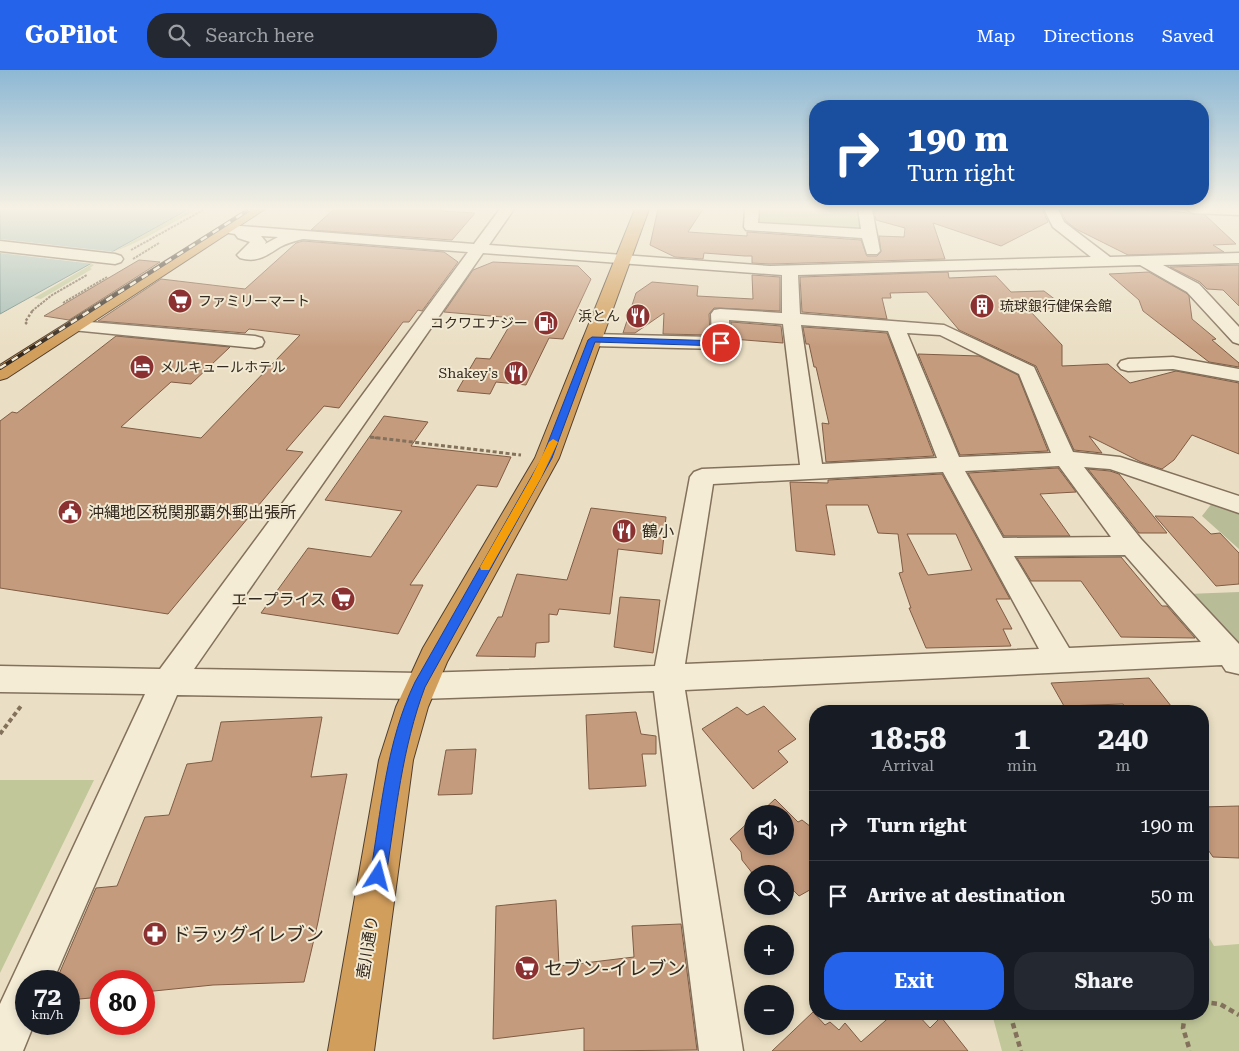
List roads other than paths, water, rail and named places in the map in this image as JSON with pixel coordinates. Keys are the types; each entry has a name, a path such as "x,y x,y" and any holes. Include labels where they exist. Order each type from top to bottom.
{"highway":[{"path":"0,354 159,255"},
{"path":"0,374 194,255"},
{"name":"壺川通り","path":"351,1051 396,760 409,713 419,686 547,458 624,255"}],"street":[{"path":"60,255 116,263"},
{"path":"245,255 257,255"},
{"path":"37,970 153,711 169,680 475,255"},
{"path":"554,255 730,269 790,271 1239,258"},
{"path":"873,255 876,269"},
{"path":"1098,255 1107,262"},
{"path":"1142,261 1174,276 1193,288 1239,338"},
{"path":"790,271 792,318 812,471"},
{"path":"592,340 721,343 720,314 792,318 944,330 1027,371 1065,459 1132,546 1234,658"},
{"path":"78,326 255,342"},
{"path":"895,326 951,466 1060,660"},
{"path":"1128,365 1173,363 1239,375"},
{"path":"721,1051 668,678 702,477 1065,459 1112,462 1239,505"},
{"path":"995,547 1132,546"},
{"path":"0,679 169,680 419,686 668,678 1060,660 1234,658"},
{"path":"1,1051 15,1019"}],"water":[{"path":"0,255 107,255 0,314"}],"railway":[{"path":"0,368 178,255"}],"place":[{"name":"ファミリーマート","path":"180,301"},
{"name":"琉球銀行健保会館","path":"982,306"},
{"name":"浜とん","path":"638,316"},
{"name":"コクワエナジー","path":"546,323"},
{"name":"メルキュールホテル","path":"142,367"},
{"name":"Shakey's","path":"516,373"},
{"name":"沖縄地区税関那覇外郵出張所","path":"70,512"},
{"name":"鶴小","path":"624,531"},
{"name":"エープライス","path":"343,599"},
{"name":"ドラッグイレブン","path":"155,934"},
{"name":"セブン-イレブン","path":"527,968"}]}
